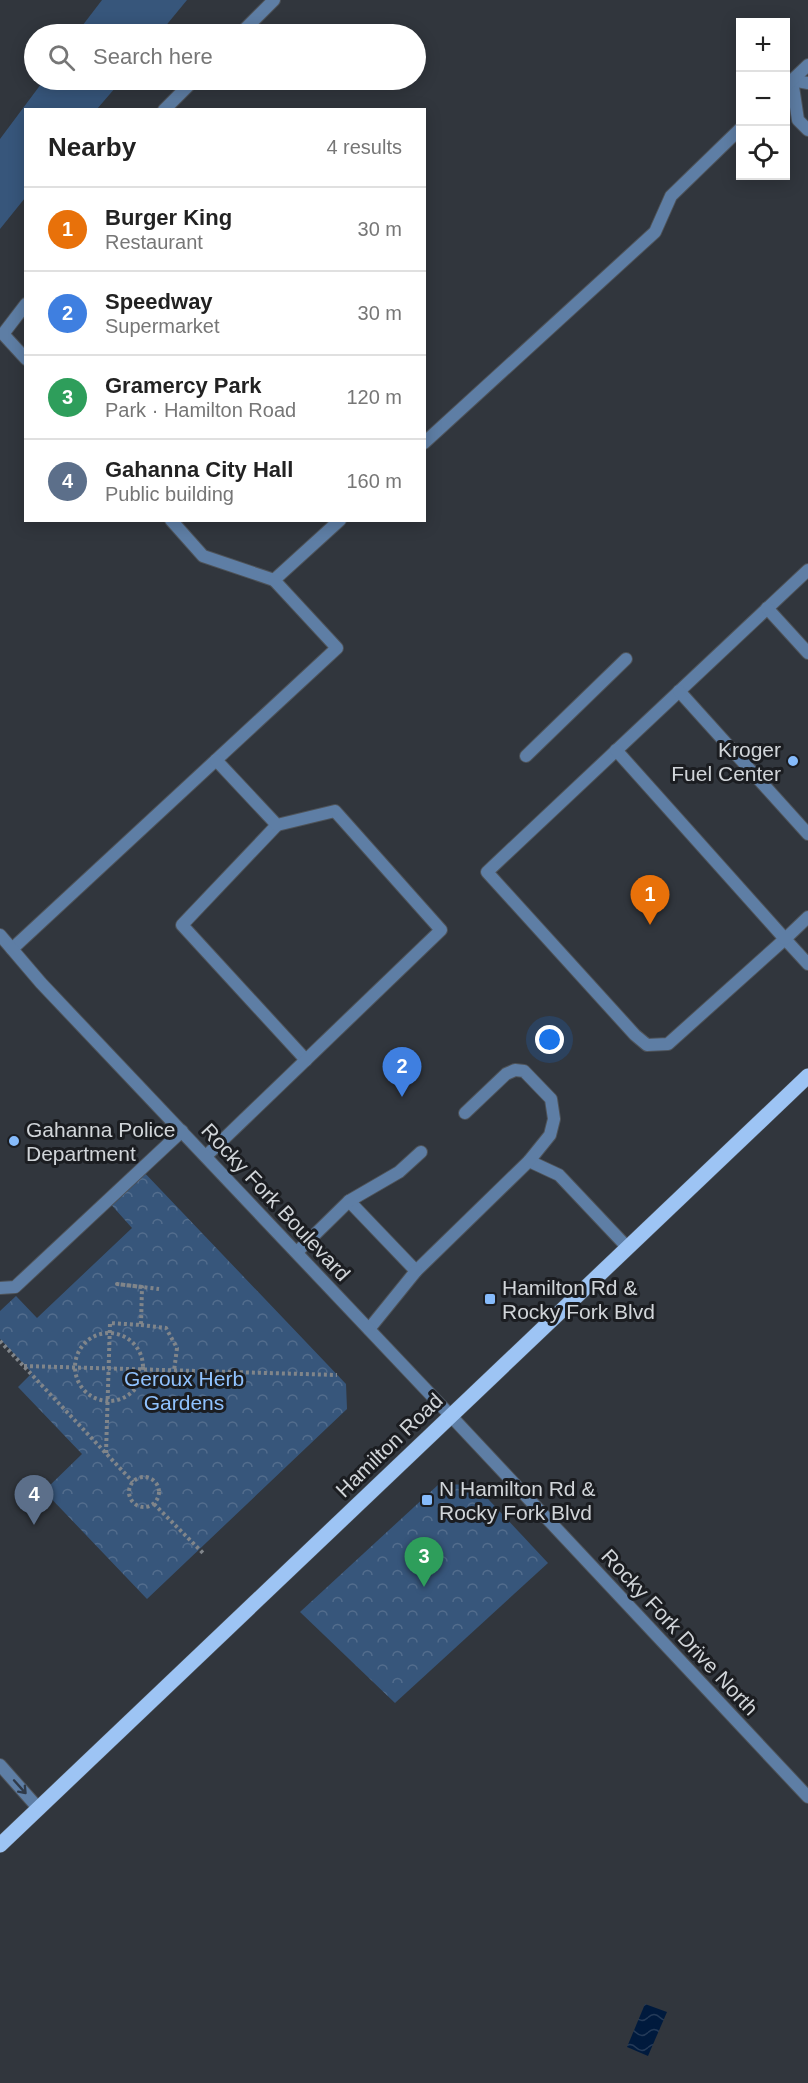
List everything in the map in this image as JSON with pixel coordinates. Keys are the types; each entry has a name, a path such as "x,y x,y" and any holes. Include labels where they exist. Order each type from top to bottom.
{"main road":[{"name":"Hamilton Road","path":"0,1845 808,1076"}],"street":[{"path":"250,24 274,0"},
{"path":"790,82 808,65"},
{"path":"790,83 808,83"},
{"path":"790,87 798,120 808,130"},
{"path":"166,108 184,90"},
{"path":"426,440 655,232 671,196 736,134"},
{"path":"24,307 3,334 24,357"},
{"path":"12,948 337,648 274,580 203,556 173,522"},
{"path":"274,580 338,522"},
{"path":"808,570 487,872 635,1035 647,1045 668,1044 808,916"},
{"path":"767,608 808,653"},
{"path":"526,756 626,659"},
{"path":"678,691 808,834"},
{"path":"615,750 808,964"},
{"path":"216,760 277,825"},
{"path":"206,1156 306,1060 441,930 335,811 277,825 182,925 306,1060"},
{"name":"Rocky Fork Boulevard","path":"0,935 41,983 450,1415"},
{"path":"369,1329 416,1271 529,1161 550,1135 554,1119 551,1099 524,1071 515,1070 506,1074 465,1113"},
{"path":"0,1288 15,1287 182,1131"},
{"path":"297,1252 349,1200 399,1172 421,1152"},
{"path":"529,1161 559,1175 627,1247"},
{"path":"349,1200 416,1271"},
{"name":"Rocky Fork Drive North","path":"450,1415 808,1797"},
{"path":"0,1765 39,1809"}],"path":[{"path":"141,1325 142,1287 117,1284 159,1289"},
{"path":"106,1453 110,1323 166,1328 177,1348 174,1371"},
{"path":"110,1333 126,1337 135,1344 141,1353 144,1370 132,1394 108,1402 90,1395 81,1388 75,1367 78,1354 84,1344 93,1337 110,1333"},
{"path":"0,1341 133,1482"},
{"path":"24,1366 337,1375"},
{"path":"146,1477 155,1481 159,1494 154,1504 141,1506 133,1501 130,1491 133,1482 146,1477"},
{"path":"154,1504 204,1554"}],"green space":[{"path":"102,0 187,0 167,24 84,24"},
{"path":"37,90 113,90 98,108 24,108 24,199 0,229 0,139"},
{"name":"Geroux Herb Gardens","path":"140,1168 346,1384 347,1409 147,1599 44,1491 82,1454 18,1387 32,1373 0,1339 0,1311 16,1296 37,1318 132,1228 107,1200"},
{"path":"439,1484 475,1485 548,1563 395,1703 300,1612"}],"water":[{"path":"645,2004 667,2012 648,2056 627,2047"}],"place":[{"name":"Kroger Fuel Center","path":"793,761"},
{"name":"Burger King","path":"650,925"},
{"name":"Speedway","path":"402,1097"},
{"name":"Gahanna Police Department","path":"14,1141"},
{"name":"Hamilton Rd & Rocky Fork Blvd","path":"490,1299"},
{"name":"N Hamilton Rd & Rocky Fork Blvd","path":"427,1500"},
{"name":"Gahanna City Hall","path":"34,1525"},
{"name":"Gramercy Park","path":"424,1587"}]}
